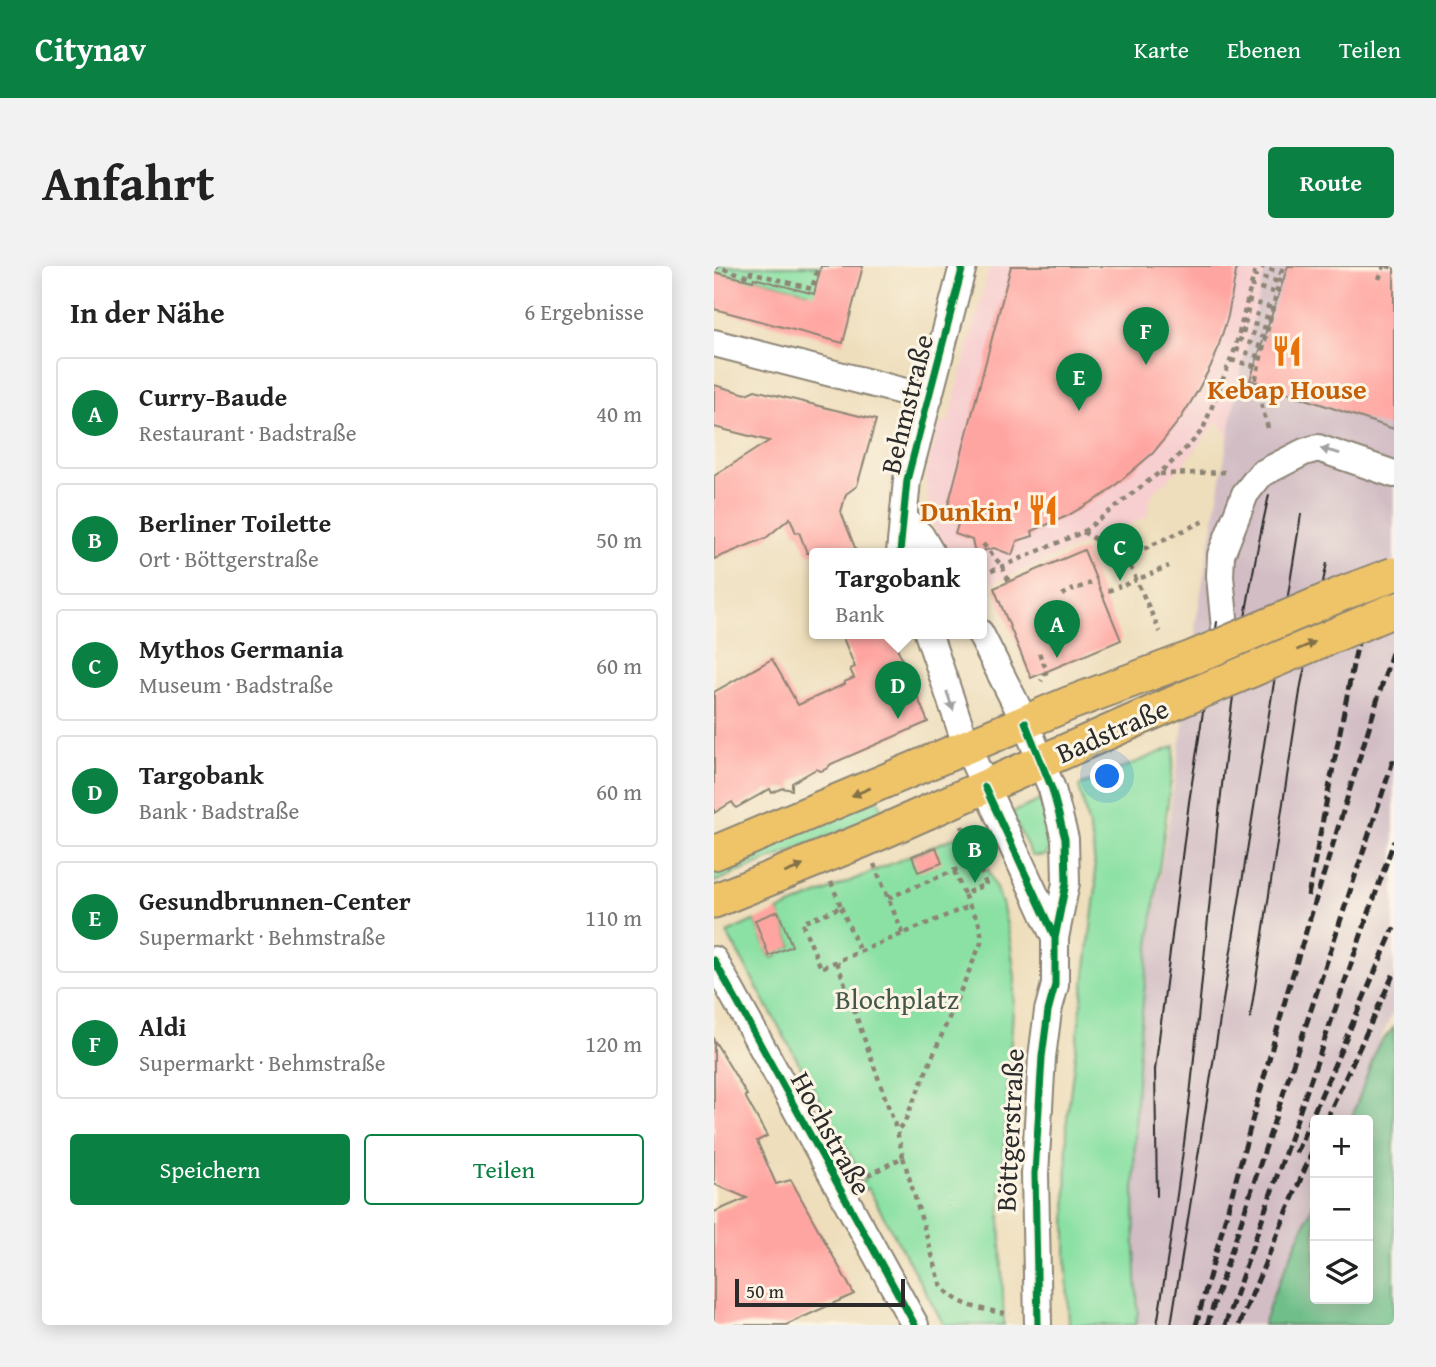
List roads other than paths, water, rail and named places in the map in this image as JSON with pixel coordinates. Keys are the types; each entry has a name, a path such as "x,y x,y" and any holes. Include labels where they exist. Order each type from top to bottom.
{"main road":[{"name":"Badstraße","path":"714,853 1068,704 1194,657 1227,636 1394,574"},
{"name":"Badstraße","path":"714,901 864,840 1188,696 1394,610"}],"street":[{"name":"Behmstraße","path":"901,548 907,480 963,266"},
{"path":"714,343 929,398"},
{"path":"1227,636 1220,576 1222,555 1245,494 1261,474 1304,452 1318,448 1394,474"},
{"path":"905,520 921,536 928,548"},
{"path":"930,639 967,747"},
{"path":"983,639 1025,722"},
{"name":"Böttgerstraße","path":"1025,722 1052,789 1065,839 1066,883 1055,938 1055,985 1048,1011 1042,1057 1035,1174 1038,1325"},
{"name":"Böttgerstraße","path":"967,747 1055,938"},
{"name":"Hochstraße","path":"714,960 915,1325"}],"tram line":[{"path":"1157,1325 1189,1104 1220,799 1240,646 1269,495"},
{"path":"1171,1325 1301,514"},
{"path":"1250,1019 1301,685 1327,563"},
{"path":"1157,1196 1155,1070 1189,802 1217,622"}],"railway":[{"path":"1308,896 1353,665 1375,568"},
{"path":"1196,1325 1288,990 1394,646"},
{"path":"1207,1325 1394,758"},
{"path":"1225,1325 1394,841"},
{"path":"1296,1153 1394,928"},
{"path":"1328,1115 1394,973"},
{"path":"1239,1325 1310,1157"}],"place":[{"name":"Kebap House","path":"1287,351"},
{"name":"Aldi","path":"1146,365"},
{"name":"Gesundbrunnen-Center","path":"1079,411"},
{"name":"Dunkin'","path":"1043,510"},
{"name":"Mythos Germania","path":"1120,581"},
{"name":"Curry-Baude","path":"1057,658"},
{"name":"Targobank","path":"898,719"},
{"name":"Berliner Toilette","path":"975,883"}],"park label":[{"name":"Blochplatz","path":"897,998"}]}
